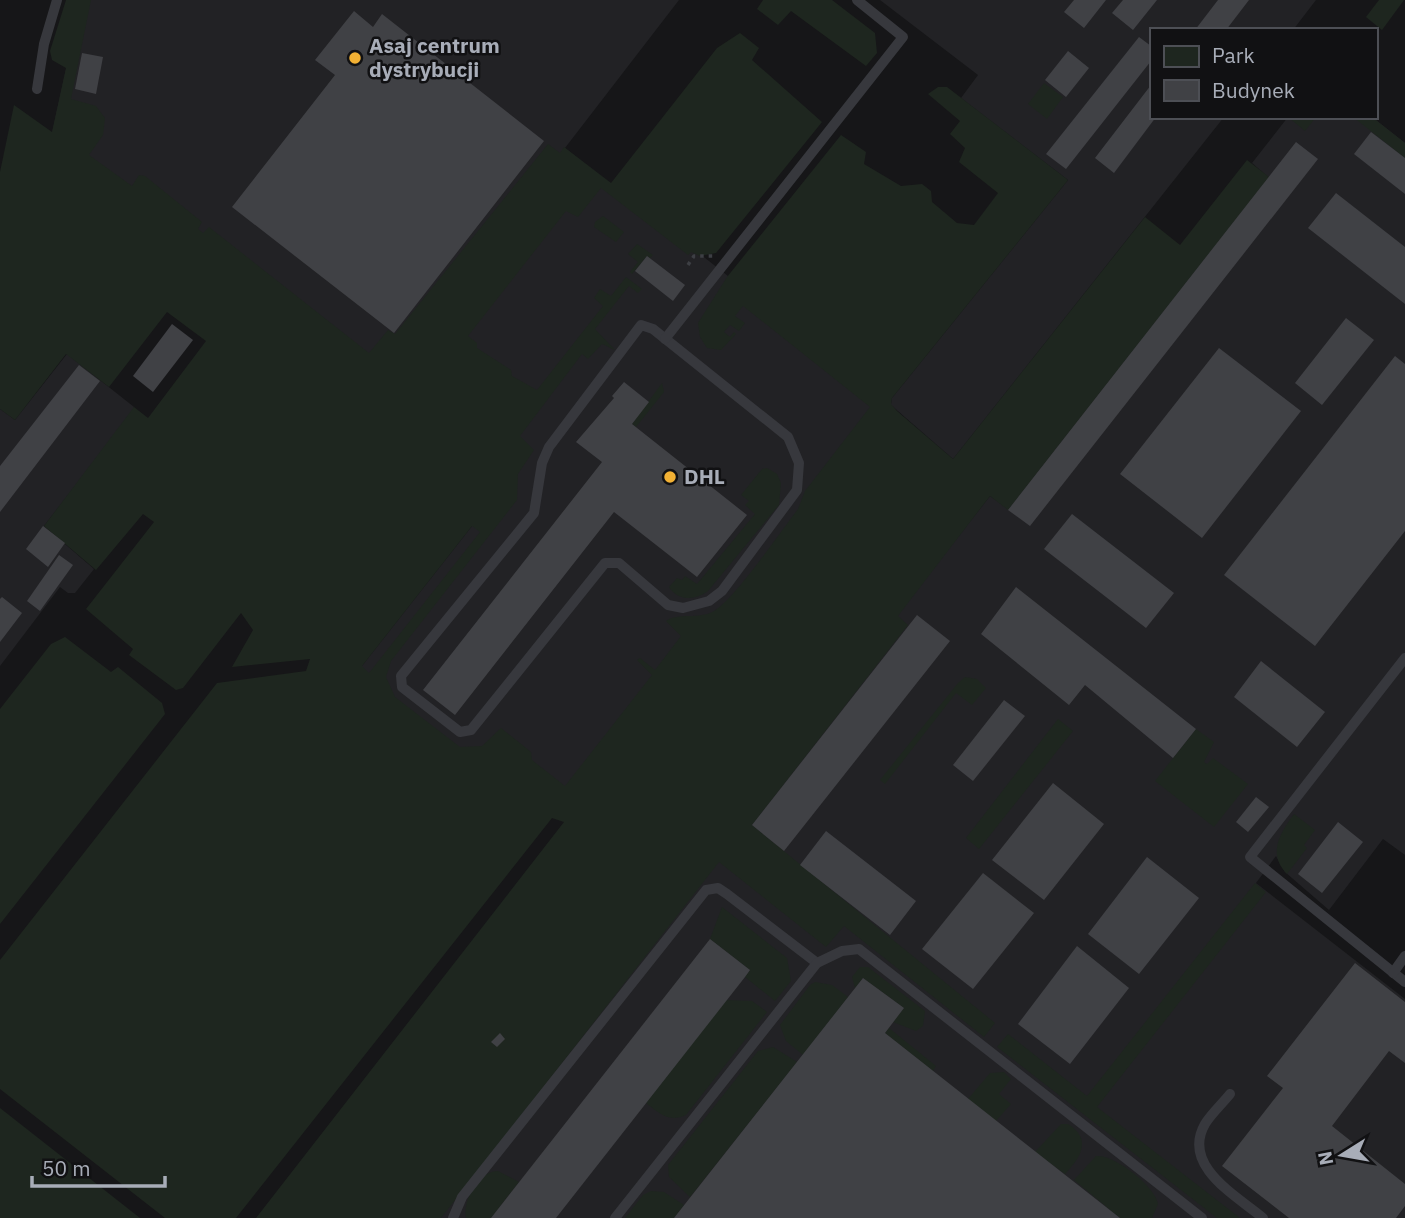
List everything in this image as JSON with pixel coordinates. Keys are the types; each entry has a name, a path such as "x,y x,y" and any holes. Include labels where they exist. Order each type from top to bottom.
{"lane":[{"path":"37,89 44,44 57,0"},
{"path":"665,339 903,37 857,0"},
{"path":"641,325 647,326 665,339 788,437 799,463 793,497 722,591 696,606 668,605 619,563 605,562 471,730 460,733 402,687 403,671 534,513 542,463 549,447 634,330 641,325"},
{"path":"1405,658 1250,857 1405,982"},
{"path":"453,1218 463,1197 706,890 718,888 817,963"},
{"path":"615,1218 817,963 842,951 859,949 1202,1218"},
{"path":"1393,973 1405,956"},
{"path":"1230,1094 1205,1124 1199,1138 1202,1162 1209,1173 1263,1218"}],"shaded area":[{"path":"85,0 679,0 565,148 891,404 892,398 1068,180 961,98 978,75 880,0 1316,0 1295,28 1150,28 1150,119 1222,119 953,459 891,405 564,821 354,676 472,526 52,133 80,5"},
{"path":"1286,119 1375,119 1405,143 1405,855 1383,839 1329,910 1285,872 1276,856 1256,883 1405,999 1405,1218 425,1218 990,496 1008,509 1268,177 1252,163"},
{"path":"67,354 134,407 44,526 94,569 75,593 68,593 60,587 0,666 0,409 15,420"}],"green space":[{"path":"66,0 91,0 71,99 96,106 105,118 103,135 89,155 132,186 139,175 145,176 202,222 198,229 203,233 209,227 369,353 388,330 395,334 548,144 560,153 564,147 611,183 717,48 740,33 759,48 752,60 822,122 716,253 700,256 691,252 688,255 601,188 578,217 566,211 468,336 477,343 477,348 511,370 512,376 537,390 603,306 594,298 600,289 611,296 626,277 642,289 638,293 629,286 595,329 615,350 602,344 588,359 582,354 520,436 534,450 518,474 517,500 391,661 386,677 395,697 460,747 482,746 501,728 531,752 532,760 565,786 652,675 637,660 640,658 655,670 681,636 666,621 677,617 708,614 733,594 798,509 805,491 870,407 743,306 735,316 745,323 739,331 730,325 724,332 730,337 734,332 736,334 721,350 707,348 700,337 698,323 727,277 841,135 866,152 864,164 901,186 922,184 931,191 932,202 957,223 974,225 998,193 959,162 965,148 950,134 960,121 928,94 938,87 947,87 1068,180 892,398 891,404 897,411 953,459 1145,217 1180,245 1247,160 1269,177 1008,510 990,496 898,616 908,625 752,825 995,1023 984,1037 844,926 826,947 719,862 441,1218 256,1218 564,822 552,818 236,1218 165,1218 0,1089 0,960 217,683 306,671 310,659 232,667 253,630 241,613 183,688 176,690 129,655 133,649 86,609 154,522 143,514 96,570 44,526 134,407 148,418 206,341 167,312 109,387 66,354 15,420 0,409 0,172 14,105 52,132 66,68 52,60 50,51","holes":["472,526 480,532 369,673 362,666"]},
{"path":"763,0 832,0 875,33 877,53 866,66 791,11 778,25 757,9"},
{"path":"1379,0 1404,0 1382,30 1366,17"},
{"path":"1044,83 1063,97 1047,119 1028,104"},
{"path":"1290,119 1314,119 1305,131"},
{"path":"1356,119 1375,119 1405,143 1405,158"},
{"path":"603,216 624,232 616,242 594,227 595,222"},
{"path":"637,244 653,255 650,258 647,256 632,274 630,272 638,262 628,254"},
{"path":"662,383 664,392 636,427 632,424"},
{"path":"767,468 777,474 781,483 779,505 708,591 692,598 677,595 669,587 677,578 682,580 685,576 697,584 755,514 745,505 749,501 741,495 762,469"},
{"path":"65,637 111,672 118,667 162,703 165,714 0,924 0,709 51,644"},
{"path":"965,677 977,679 986,688 972,705 956,693 885,784 880,780"},
{"path":"1058,719 1073,731 979,849 966,838"},
{"path":"1196,729 1214,742 1204,762 1207,764 1213,758 1248,784 1214,827 1155,781"},
{"path":"1294,814 1315,830 1304,845 1307,848 1287,874 1281,866 1277,851 1280,836"},
{"path":"1255,883 1266,892 1097,1107 1240,1218 1217,1218 997,1047 1008,1034 1087,1096"},
{"path":"722,907 787,958 791,981 775,1001 745,977 750,970 710,939"},
{"path":"860,967 868,967 925,1011 923,1026 916,1031 893,1022 904,1008 863,978 855,988 852,977"},
{"path":"815,982 832,985 848,997 803,1055 786,1041 780,1025"},
{"path":"726,1000 752,1001 767,1012 686,1115 674,1118 660,1113 646,1103"},
{"path":"889,1028 936,1066 933,1071 885,1033"},
{"path":"773,1047 797,1062 690,1197 669,1177 668,1165 758,1051"},
{"path":"1004,1072 1011,1079 999,1094 1011,1104 996,1121 968,1099 990,1073"},
{"path":"0,1108 140,1218 0,1218"},
{"path":"1061,1124 1068,1124 1075,1130 1082,1142 1076,1161 1065,1174 1035,1152"},
{"path":"1096,1156 1113,1160 1142,1180 1158,1204 1152,1218 1120,1218 1074,1180"},
{"path":"498,1171 519,1182 491,1218 466,1218 465,1211 473,1188 484,1176"},
{"path":"651,1191 664,1192 684,1205 674,1218 625,1218 643,1195"}],"building":[{"path":"1074,0 1106,0 1084,28 1064,12"},
{"path":"1123,0 1157,0 1133,30 1112,13"},
{"path":"1218,0 1249,0 1228,28 1197,28"},
{"path":"354,11 373,27 382,14 544,141 394,333 232,207 335,75 315,60"},
{"path":"1139,37 1150,45 1150,62 1066,169 1046,154"},
{"path":"1068,51 1089,68 1066,97 1045,80"},
{"path":"82,53 103,57 96,94 75,89"},
{"path":"1150,86 1150,119 1154,119 1114,173 1095,158"},
{"path":"1371,132 1405,158 1405,194 1354,154"},
{"path":"1296,142 1318,159 1030,526 1008,510"},
{"path":"1336,193 1405,247 1405,304 1308,228"},
{"path":"647,256 685,285 673,301 635,271"},
{"path":"1346,318 1374,340 1322,405 1295,383"},
{"path":"172,324 193,340 153,392 133,376"},
{"path":"1219,348 1301,411 1202,538 1120,474"},
{"path":"1395,356 1405,364 1405,531 1315,646 1224,575"},
{"path":"79,365 100,381 0,512 0,466"},
{"path":"624,382 649,402 632,424 747,515 697,577 614,512 455,715 423,690 602,462 576,442 614,398 612,396"},
{"path":"1072,514 1174,593 1146,628 1044,549"},
{"path":"43,526 65,543 48,567 26,549"},
{"path":"59,555 73,565 40,611 27,601"},
{"path":"1016,587 1196,729 1173,758 1085,685 1069,705 981,634"},
{"path":"2,597 22,613 0,642 0,599"},
{"path":"917,615 950,641 784,851 752,825"},
{"path":"1261,661 1325,712 1297,747 1234,697"},
{"path":"1004,700 1025,716 973,781 953,765"},
{"path":"1053,783 1104,824 1044,900 992,860"},
{"path":"1256,797 1269,807 1248,832 1236,822"},
{"path":"1338,822 1363,842 1322,893 1298,874"},
{"path":"826,831 916,901 890,935 800,865"},
{"path":"1147,857 1199,898 1139,974 1088,934"},
{"path":"983,873 1034,913 973,989 922,949"},
{"path":"710,939 750,970 556,1218 491,1218"},
{"path":"1077,946 1129,988 1070,1064 1018,1024"},
{"path":"1355,963 1405,1002 1405,1063 1389,1051 1332,1126 1405,1184 1405,1206 1396,1218 1289,1218 1222,1166 1283,1088 1267,1076"},
{"path":"863,978 904,1008 885,1033 1120,1218 674,1218"},
{"path":"500,1033 505,1039 497,1047 491,1042"}],"place":[{"name":"Asaj centrum dystrybucji","path":"355,58"},
{"name":"DHL","path":"670,477"}]}
